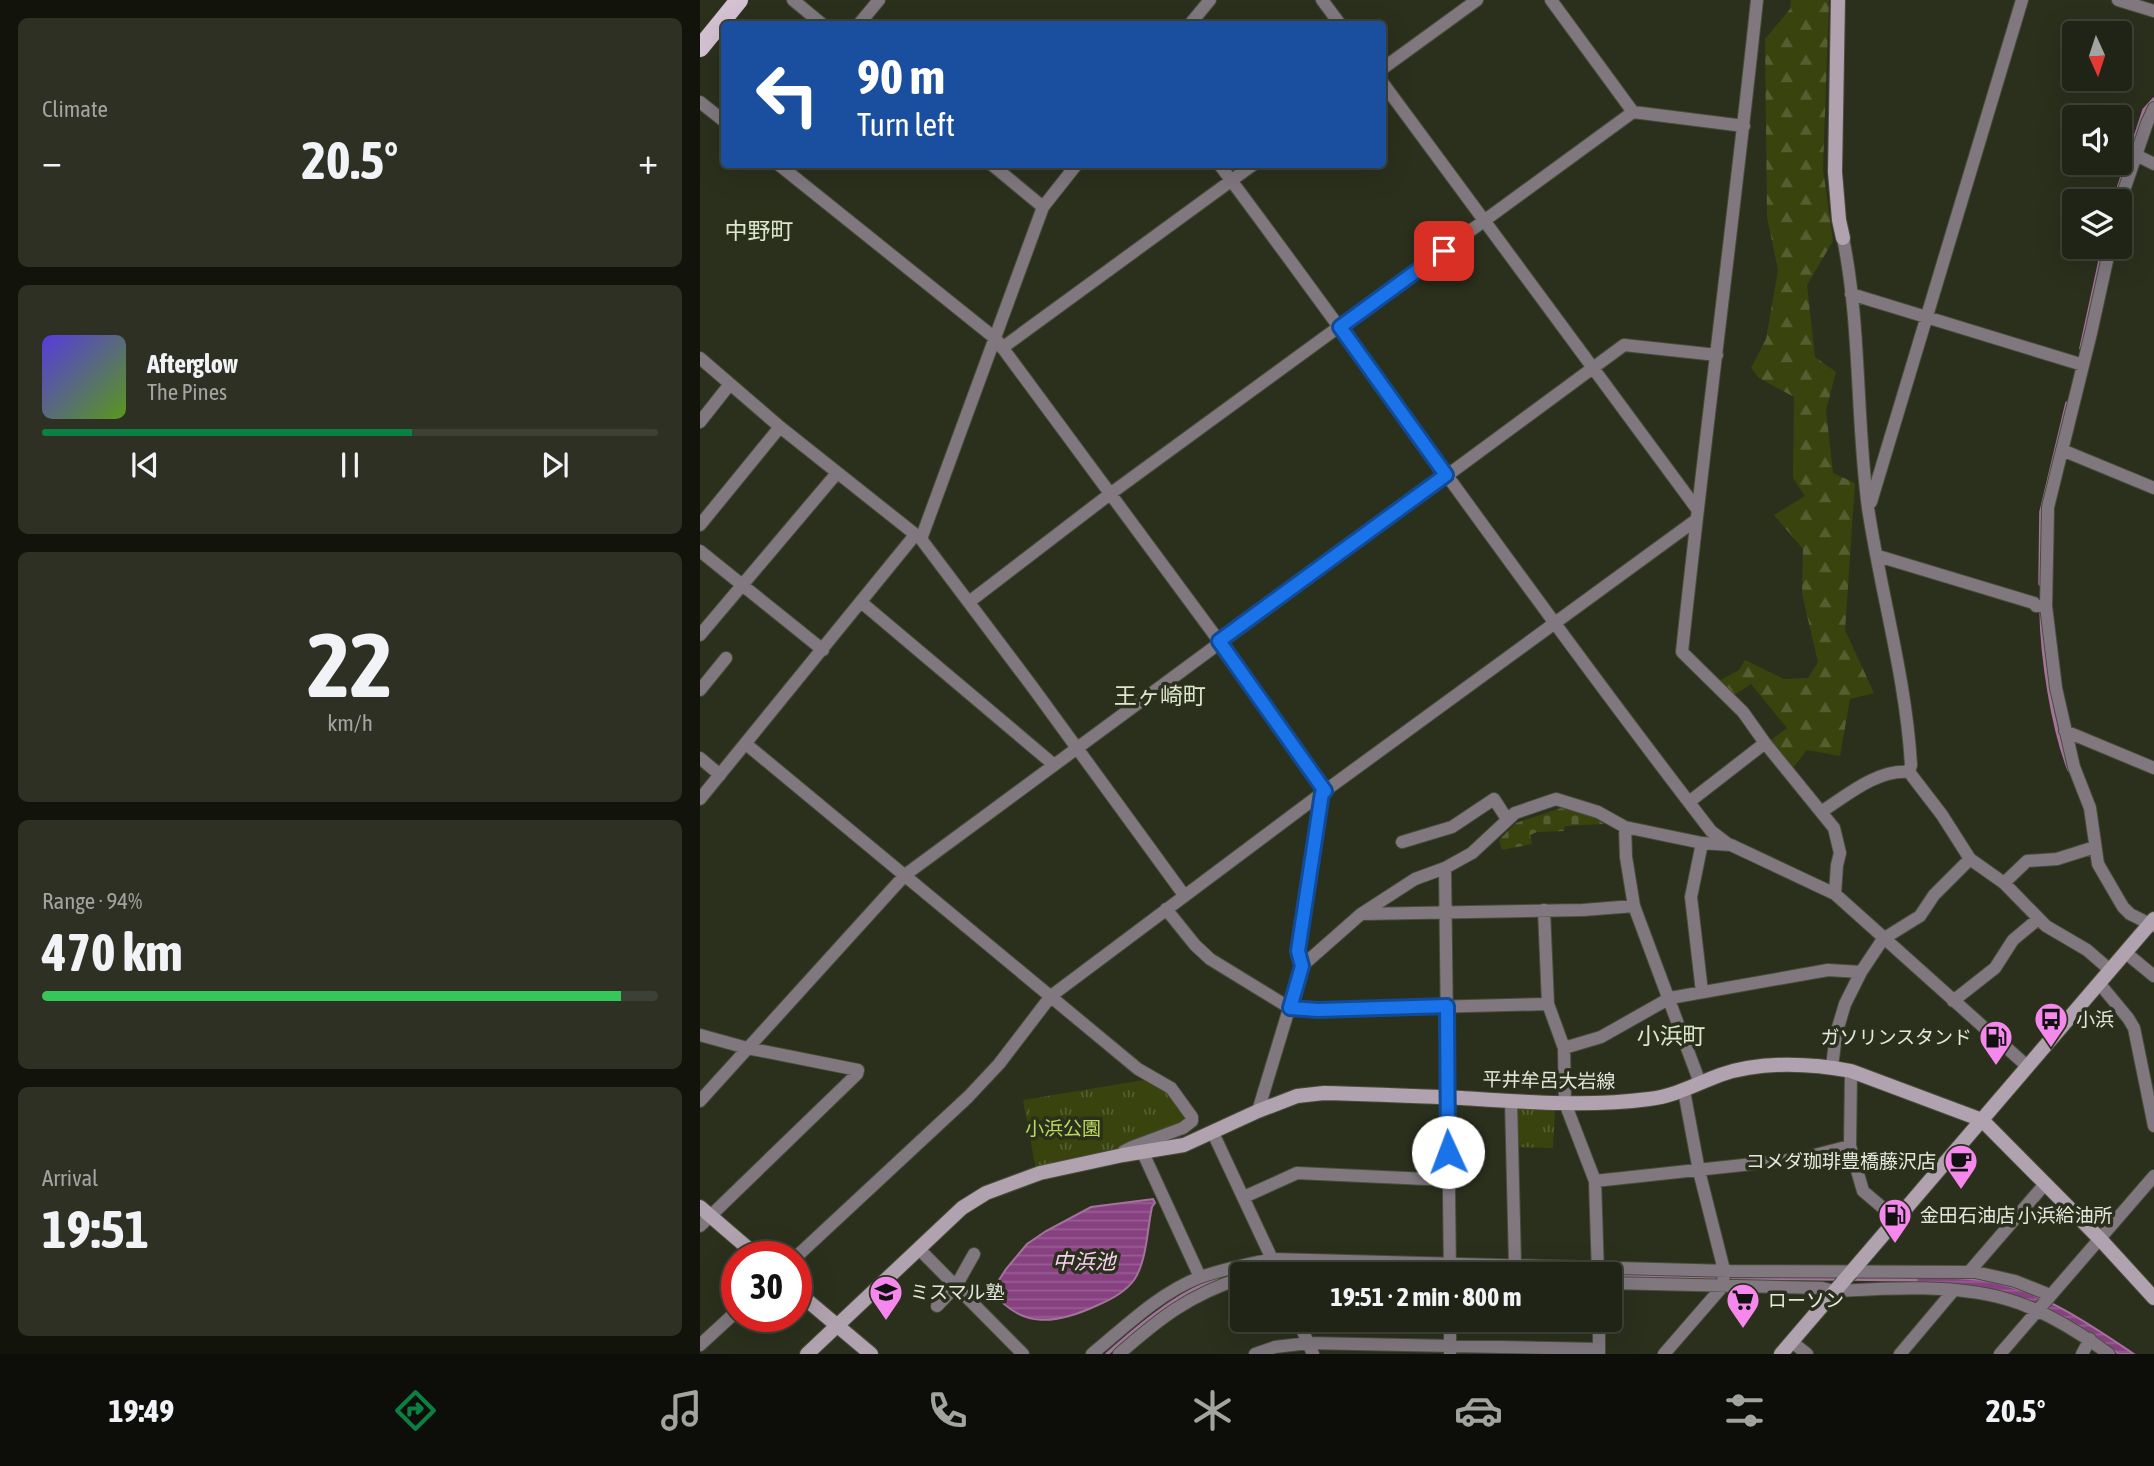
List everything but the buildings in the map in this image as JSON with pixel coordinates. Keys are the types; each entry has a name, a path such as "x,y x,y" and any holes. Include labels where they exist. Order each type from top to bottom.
{"main road":[{"path":"722,21 739,0"},
{"path":"1838,0 1835,172 1843,238"},
{"path":"700,47 721,22"},
{"path":"1782,1354 2027,1066 2153,923"},
{"name":"平井牟呂大岩線","path":"807,1354 962,1208 986,1193 1040,1173 1184,1145 1297,1096 1324,1093 1565,1103 1650,1099 1684,1091 1744,1069 1801,1066 1852,1071 1982,1120 2099,1238 2154,1298"},
{"path":"704,1216 737,1241"},
{"path":"812,1304 871,1354"}],"street":[{"path":"793,0 818,21"},
{"path":"862,21 879,0"},
{"path":"1192,21 1210,0"},
{"path":"1322,0 1338,21"},
{"path":"1386,66 1477,0"},
{"path":"1551,0 1633,112"},
{"path":"1757,0 1682,652 1743,712 1834,828 1840,853 1835,894"},
{"path":"1868,508 2022,0"},
{"path":"2118,0 2154,11"},
{"path":"1386,87 1594,367 1696,514"},
{"path":"700,102 721,119"},
{"path":"2125,189 2154,108"},
{"path":"969,602 1110,494 1633,112 1744,126"},
{"path":"2136,156 2154,164"},
{"path":"783,168 999,344 1219,641 1323,792 1298,951 1302,966 1258,1111"},
{"path":"996,168 1043,207"},
{"path":"700,799 861,602 918,537 999,344 1043,207 1074,168"},
{"path":"1222,168 1554,623 1711,831 1731,845 1835,894 2027,1066"},
{"path":"999,344 1249,168"},
{"path":"1843,238 1851,293 1868,508 1906,710 1911,765 1909,772"},
{"path":"2107,259 2078,364 2047,520 2041,606 2065,731 2074,767 2090,808 2098,864 2123,907 2130,914 2153,923"},
{"path":"1851,293 2078,364"},
{"path":"700,1101 905,875 1219,641 1624,345 1717,355"},
{"path":"700,358 780,427 918,537 969,602 1184,895"},
{"path":"700,422 730,384"},
{"path":"700,525 780,427"},
{"path":"2062,450 2154,488"},
{"path":"700,635 837,473"},
{"path":"812,1242 968,1097 999,1064 1051,996 1554,623 1696,514"},
{"path":"700,551 823,650"},
{"path":"1878,556 2041,606"},
{"path":"861,602 1053,764"},
{"path":"700,690 726,658"},
{"path":"2065,731 2154,768"},
{"path":"1689,802 1765,743"},
{"path":"746,744 1138,1069 1171,1088 1192,1117 1192,1121 1183,1128 1132,1147 1124,1151 1123,1155"},
{"path":"700,758 720,775"},
{"path":"1821,812 1868,782 1897,772 1909,772"},
{"path":"1909,772 1942,815 1970,859 2004,883 2038,919 2087,950 2110,970"},
{"path":"1402,842 1452,827 1494,799 1507,819"},
{"path":"1302,966 1361,914 1415,879 1445,868 1472,853 1515,813 1556,799 1598,812 1625,827 1702,843 1731,845"},
{"path":"1625,827 1626,857 1634,906 1700,1083"},
{"path":"1702,843 1691,897 1702,992"},
{"path":"2004,883 2027,861 2057,859 2095,847"},
{"path":"1832,1067 1836,1034 1842,1014 1861,972 1883,939 1920,916 1934,895 1970,859"},
{"path":"1445,868 1450,1262"},
{"path":"1361,914 1583,910 1634,906"},
{"path":"1166,909 1210,959 1290,1008 1318,1010 1548,1004"},
{"path":"1544,910 1548,1004 1564,1048 1565,1103 1595,1181 1598,1262"},
{"path":"1953,1001 1995,968 2013,940 2038,919"},
{"path":"2126,953 2154,976"},
{"path":"1564,1048 1601,1037 1670,998 1828,970 1861,972"},
{"path":"2099,983 2134,1028 2154,1126"},
{"path":"700,1035 747,1048 858,1070 704,1216"},
{"path":"1852,1071 1850,1146 1863,1191 1896,1219"},
{"path":"1664,1354 1723,1286 1724,1270 1699,1171 1684,1091"},
{"path":"1511,1101 1515,1262"},
{"path":"1213,1133 1273,1262"},
{"path":"1595,1181 1799,1159 1850,1146"},
{"path":"1143,1153 1200,1277"},
{"path":"1244,1197 1297,1173 1448,1180"},
{"path":"2000,1354 2154,1176"},
{"path":"1969,1272 2045,1184"},
{"path":"919,1249 1023,1354"},
{"path":"937,1306 956,1286 974,1254"},
{"path":"1092,1354 1155,1303 1200,1277 1272,1259 1331,1262"},
{"path":"1622,1271 1969,1272 2015,1281 2050,1295"},
{"path":"1119,1354 1164,1315 1208,1291 1230,1283"},
{"path":"1622,1283 1954,1290 2006,1299 2036,1311 2090,1339 2109,1354"},
{"path":"1900,1354 1954,1290"},
{"path":"700,1345 721,1326"},
{"path":"1304,1332 1311,1348"},
{"path":"1450,1332 1450,1350"},
{"path":"1255,1354 1275,1347 1599,1352 1599,1332"},
{"path":"2082,1354 2090,1339"},
{"path":"1792,1342 1807,1354"}],"green space":[{"path":"1791,0 1829,0 1823,169 1833,241 1807,285 1815,357 1836,372 1826,410 1833,473 1855,483 1845,630 1874,693 1850,699 1840,756 1807,750 1792,769 1771,740 1787,728 1751,684 1734,695 1719,681 1739,670 1745,660 1784,679 1808,678 1818,662 1802,594 1803,549 1774,515 1805,496 1793,478 1794,397 1759,378 1751,368 1766,339 1778,270 1767,217 1765,39 1790,9"},
{"path":"1561,808 1592,816 1604,824 1565,826 1564,831 1537,832 1530,835 1532,844 1502,850 1499,840 1516,823"},
{"name":"小浜公園","path":"1150,1079 1170,1090 1189,1120 1122,1150 1036,1170 1023,1100"},
{"path":"1518,1109 1555,1109 1553,1148 1518,1147"}],"water":[{"name":"中浜池","path":"1153,1199 1155,1203 1138,1272 1131,1284 1113,1298 1068,1316 1041,1320 1015,1312 1003,1304 992,1291 1027,1244 1046,1231 1091,1207"},
{"path":"1912,1277 1987,1281 2027,1292 2082,1320 2134,1354 2119,1354 2098,1339 2038,1306 1912,1286"}],"waterway":[{"path":"2118,189 2144,110 2154,99"},
{"path":"2081,348 2100,259"},
{"path":"2040,584 2041,512 2067,403"},
{"path":"2041,610 2049,691 2069,770"},
{"path":"1107,1354 1143,1323 1182,1296 1230,1275"},
{"path":"1622,1275 1720,1278"},
{"path":"1728,1278 1839,1279"},
{"path":"1850,1279 1916,1280"}],"place":[{"name":"小浜","path":"2051,1049"},
{"name":"ガソリンスタンド","path":"1996,1067"},
{"name":"コメダ珈琲豊橋藤沢店","path":"1961,1191"},
{"name":"金田石油店 小浜給油所","path":"1895,1245"},
{"name":"ミスマル塾","path":"886,1322"},
{"name":"ローソン","path":"1743,1330"}],"district":[{"name":"中野町","path":"759,231"},
{"name":"王ヶ崎町","path":"1160,696"},
{"name":"小浜町","path":"1671,1036"}],"route":[{"path":"1444,251 1340,327 1446,475 1219,641 1325,791 1322,793 1298,951 1302,966 1290,1008 1318,1010 1447,1006 1448,1152"}]}
